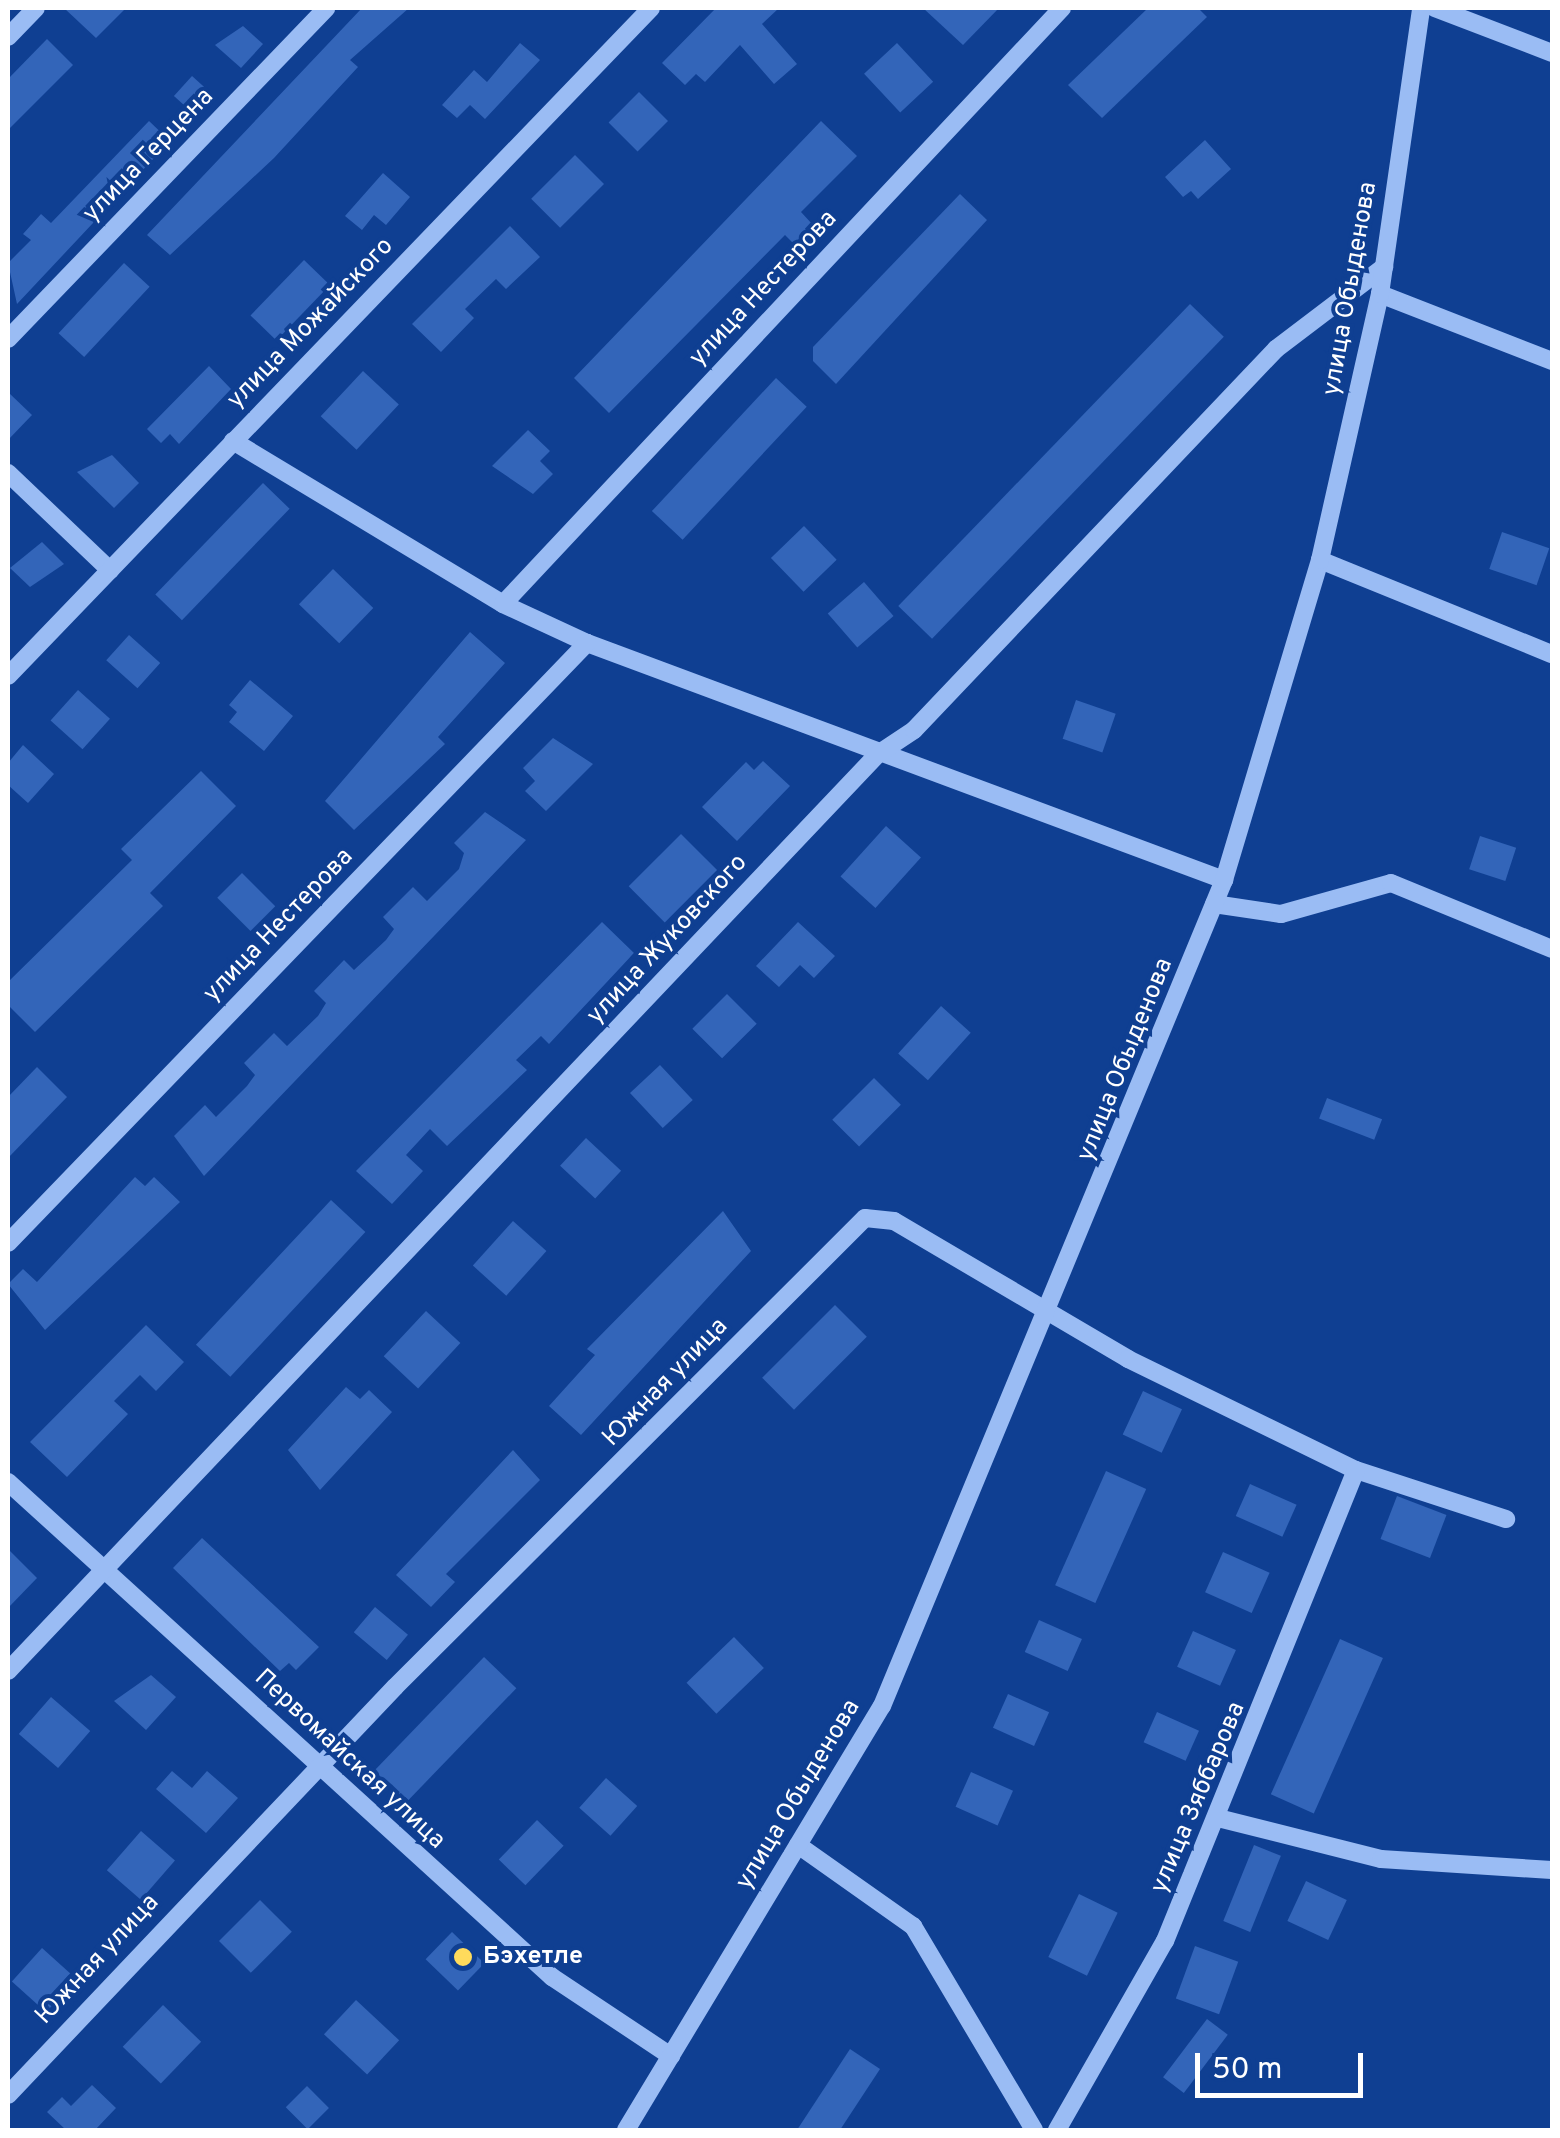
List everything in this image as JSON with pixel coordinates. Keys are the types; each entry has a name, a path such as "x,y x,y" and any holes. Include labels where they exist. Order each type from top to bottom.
{"street":[{"path":"8,38 36,8"},
{"name":"улица Герцена","path":"8,339 326,8"},
{"name":"улица Можайского","path":"8,676 652,8"},
{"name":"улица Нестерова","path":"503,604 1062,8"},
{"name":"улица Обыденова","path":"626,2130 882,1706 1050,1314 1224,880 1320,560 1380,294 1421,8"},
{"path":"1436,8 1552,53"},
{"name":"улица Жуковского","path":"8,1671 878,754 914,730 1276,348 1384,267"},
{"path":"1380,294 1552,361"},
{"path":"233,441 503,604 587,644 1224,880"},
{"path":"8,472 110,570"},
{"path":"1320,560 1552,654"},
{"name":"улица Нестерова","path":"8,1243 587,644"},
{"path":"1214,904 1281,914 1392,883 1552,949"},
{"name":"Южная улица","path":"8,2095 318,1768 845,1229 865,1218 894,1221 1050,1314 1356,1470 1506,1519"},
{"name":"улица Зяббарова","path":"1057,2130 1165,1941 1356,1470"},
{"name":"Первомайская улица","path":"8,1482 107,1568 318,1768 552,1978 672,2056"},
{"path":"1218,1818 1381,1859 1552,1870"},
{"path":"798,1845 913,1926 1034,2130"}],"building":[{"path":"64,8 126,8 96,38"},
{"path":"362,8 409,8 350,60 358,67 274,158 170,255 147,235"},
{"path":"716,8 779,8 762,24 797,64 774,84 740,45 705,82 696,74 685,85 662,63"},
{"path":"923,8 999,8 963,45"},
{"path":"1148,8 1198,8 1207,17 1102,118 1068,85"},
{"path":"243,26 263,44 241,68 215,45"},
{"path":"47,39 73,65 8,130 8,79"},
{"path":"520,43 540,60 485,119 470,105 457,118 442,105 474,70 487,82"},
{"path":"897,43 933,82 900,112 864,74"},
{"path":"192,76 215,97 197,117 174,96"},
{"path":"639,92 668,121 638,151 609,122"},
{"path":"149,121 170,141 17,304 8,263 31,240 23,234 41,214 51,223"},
{"path":"821,121 857,156 801,212 813,225 794,244 785,235 609,413 574,378"},
{"path":"1205,140 1231,169 1198,199 1191,191 1183,197 1165,177"},
{"path":"575,155 604,184 560,228 531,199"},
{"path":"383,173 410,197 386,225 374,215 362,230 345,216"},
{"path":"960,194 987,220 836,384 813,361 813,347"},
{"path":"510,226 540,257 506,289 496,279 465,309 474,318 441,352 412,324"},
{"path":"304,260 330,285 276,340 251,315"},
{"path":"124,263 150,287 84,357 59,333"},
{"path":"1190,304 1224,337 932,639 898,606"},
{"path":"209,366 231,389 179,444 170,434 161,443 147,429"},
{"path":"363,371 399,404 357,450 321,416"},
{"path":"776,378 807,407 683,540 652,511"},
{"path":"8,392 32,415 8,440"},
{"path":"528,430 550,451 540,461 553,474 533,494 492,466"},
{"path":"112,455 139,483 114,508 77,472"},
{"path":"263,483 290,509 182,620 155,594"},
{"path":"804,526 837,560 804,592 771,558"},
{"path":"1502,532 1549,548 1537,585 1489,569"},
{"path":"42,542 64,564 30,587 10,568"},
{"path":"333,569 373,608 339,643 299,604"},
{"path":"864,582 894,616 857,647 828,613"},
{"path":"470,632 505,663 438,737 445,744 354,830 325,801"},
{"path":"129,635 160,663 137,688 106,660"},
{"path":"250,680 293,716 264,751 229,722 237,712 229,705"},
{"path":"78,690 110,719 83,749 51,720"},
{"path":"1076,700 1116,714 1102,752 1063,739"},
{"path":"553,738 593,764 546,811 525,791 535,781 523,768"},
{"path":"23,745 54,774 28,803 8,785 8,763"},
{"path":"763,761 790,786 737,841 702,807 746,762 754,770"},
{"path":"201,771 236,806 150,893 163,906 35,1032 8,1005 8,982 132,860 121,849"},
{"path":"485,812 526,840 204,1176 174,1136 205,1105 216,1117 247,1086 255,1075 244,1063 274,1033 287,1046 318,1016 326,1003 314,991 344,960 354,970 386,940 394,929 383,917 413,887 427,901 459,869 464,853 454,843"},
{"path":"886,826 921,857 875,908 840,877"},
{"path":"681,834 717,870 665,922 629,886"},
{"path":"1480,836 1516,848 1505,881 1469,869"},
{"path":"242,873 275,906 250,931 217,898"},
{"path":"602,922 634,953 549,1044 541,1036 516,1060 527,1070 447,1146 430,1129 406,1155 423,1171 392,1204 356,1171"},
{"path":"798,922 835,956 814,978 800,965 779,987 756,966"},
{"path":"727,994 757,1024 722,1058 692,1029"},
{"path":"941,1006 971,1033 928,1080 898,1054"},
{"path":"660,1065 693,1100 663,1128 630,1093"},
{"path":"37,1067 67,1097 8,1158 8,1097"},
{"path":"874,1078 901,1105 859,1147 832,1120"},
{"path":"1327,1098 1382,1119 1374,1140 1319,1119"},
{"path":"586,1138 621,1171 595,1199 560,1166"},
{"path":"135,1177 145,1186 154,1177 180,1202 45,1330 8,1284 23,1269 37,1282"},
{"path":"331,1200 365,1232 230,1377 196,1345"},
{"path":"723,1211 751,1251 581,1435 549,1406 595,1355 587,1349"},
{"path":"513,1221 546,1251 506,1296 473,1266"},
{"path":"835,1305 867,1337 794,1410 762,1378"},
{"path":"426,1311 460,1343 418,1388 384,1356"},
{"path":"146,1325 184,1362 156,1391 140,1375 114,1401 128,1414 67,1477 30,1442"},
{"path":"346,1387 360,1399 369,1390 392,1412 320,1490 288,1450"},
{"path":"1143,1391 1182,1409 1162,1453 1123,1435"},
{"path":"513,1450 540,1480 446,1574 455,1582 431,1607 396,1575"},
{"path":"1106,1471 1146,1489 1095,1603 1055,1585"},
{"path":"1250,1484 1297,1505 1282,1537 1236,1516"},
{"path":"1397,1496 1446,1515 1430,1558 1381,1539"},
{"path":"202,1538 319,1647 296,1670 289,1663 280,1671 173,1568"},
{"path":"8,1549 37,1578 8,1608"},
{"path":"1223,1552 1270,1573 1252,1613 1205,1592"},
{"path":"375,1607 408,1635 387,1660 354,1632"},
{"path":"1039,1620 1082,1639 1068,1671 1025,1652"},
{"path":"1193,1631 1236,1650 1220,1686 1177,1667"},
{"path":"734,1637 764,1668 716,1714 687,1683"},
{"path":"1340,1639 1383,1658 1314,1813 1271,1794"},
{"path":"484,1657 516,1688 407,1802 374,1771"},
{"path":"151,1675 176,1697 146,1730 114,1701"},
{"path":"1008,1694 1049,1712 1034,1746 993,1728"},
{"path":"51,1697 90,1731 58,1768 19,1734"},
{"path":"1157,1712 1199,1731 1186,1761 1144,1742"},
{"path":"172,1771 192,1788 207,1771 238,1798 206,1833 156,1789"},
{"path":"971,1772 1013,1791 998,1825 956,1807"},
{"path":"606,1778 637,1806 610,1836 579,1808"},
{"path":"537,1820 564,1846 525,1885 499,1860"},
{"path":"141,1831 175,1861 141,1900 107,1870"},
{"path":"1254,1845 1281,1856 1250,1932 1223,1921"},
{"path":"1306,1881 1347,1900 1328,1940 1287,1921"},
{"path":"1079,1894 1118,1913 1087,1976 1048,1957"},
{"path":"260,1900 292,1932 251,1973 219,1941"},
{"path":"452,1932 484,1963 458,1991 426,1959"},
{"path":"1195,1946 1238,1962 1219,2014 1176,1999"},
{"path":"42,1948 76,1979 46,2012 12,1981"},
{"path":"356,2000 399,2040 367,2075 324,2034"},
{"path":"163,2005 201,2042 161,2084 123,2047"},
{"path":"1207,2019 1228,2035 1184,2093 1163,2077"},
{"path":"850,2049 880,2069 840,2130 797,2130"},
{"path":"92,2085 116,2108 95,2130 66,2130 47,2112 62,2097 71,2106"},
{"path":"307,2086 329,2108 308,2129 286,2107"}],"place":[{"name":"Бэхетле","path":"463,1957"}]}
